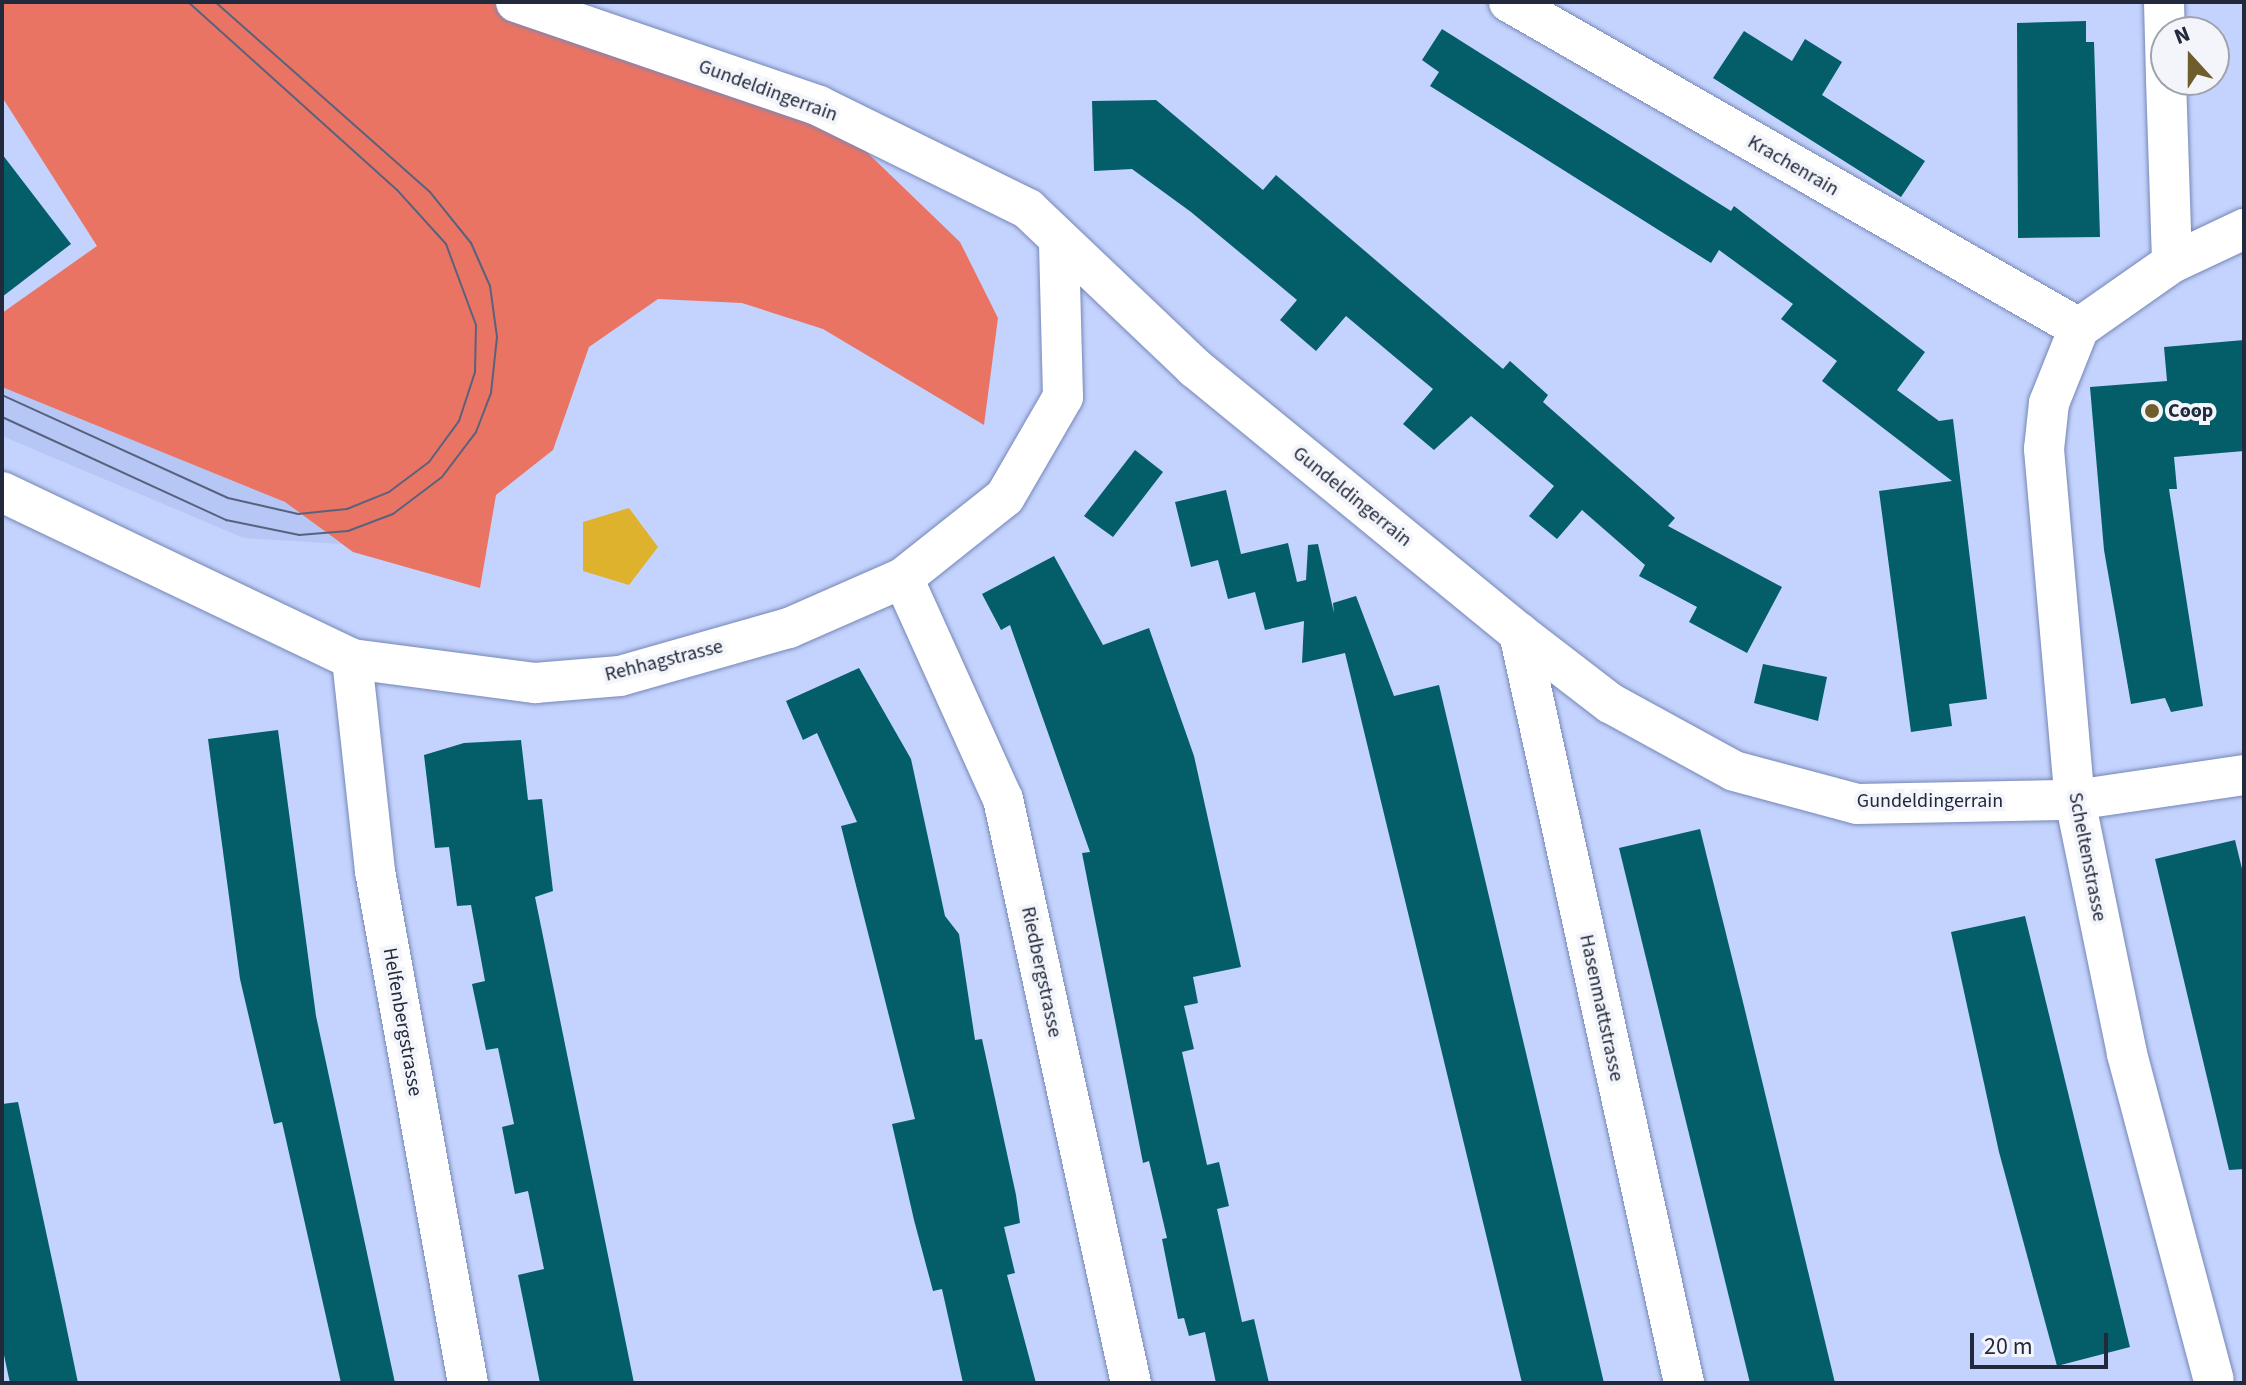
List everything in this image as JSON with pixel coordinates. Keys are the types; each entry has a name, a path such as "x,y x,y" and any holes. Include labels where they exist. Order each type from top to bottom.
{"street":[{"name":"Gundeldingerrain","path":"516,2 819,106 1028,209 1195,368 1519,633 1610,703 1734,771 1857,804 2075,800 2244,775"},
{"name":"Krachenrain","path":"1509,2 1555,14 2079,328"},
{"path":"2167,96 2172,263"},
{"path":"2079,328 2172,263 2244,229"},
{"name":"Rehhagstrasse","path":"2,492 352,659 535,683 620,676 789,628 903,578 1005,497 1063,397 1059,240"},
{"name":"Scheltenstrasse","path":"2079,328 2049,403 2044,449 2075,800 2127,1054 2221,1377"},
{"name":"Riedbergstrasse","path":"903,578 1003,799 1131,1383"},
{"name":"Hasenmattstrasse","path":"1519,633 1684,1383"},
{"name":"Helfenbergstrasse","path":"352,659 375,871 468,1383"}],"shaded area":[{"path":"2,2 516,2 819,106 960,242 998,318 984,425 823,329 742,303 658,299 589,347 553,450 496,495 480,588 353,552 285,502 2,387 2,313 97,246 2,97"},
{"path":"2,387 285,502 341,544 244,538 2,436"},
{"path":"629,508 658,547 629,585 583,571 583,522"}],"building":[{"path":"2086,21 2086,42 2094,42 2100,237 2018,238 2017,23"},
{"path":"1442,29 1731,211 1734,206 1925,352 1897,390 1939,421 1953,419 1987,699 1949,704 1952,726 1911,732 1879,491 1952,481 1822,381 1837,361 1781,319 1793,304 1719,250 1711,263 1430,86 1439,72 1422,60"},
{"path":"1744,31 1792,61 1805,39 1842,62 1822,95 1925,161 1901,197 1713,78"},
{"path":"1156,100 1263,190 1276,175 1503,369 1510,361 1548,395 1543,402 1675,518 1668,526 1782,587 1747,653 1689,622 1697,607 1639,576 1645,565 1582,510 1557,539 1529,516 1554,486 1471,416 1434,450 1403,424 1433,389 1346,316 1316,351 1280,320 1297,300 1191,212 1132,169 1094,171 1092,101"},
{"path":"2,154 71,244 2,297"},
{"path":"2244,340 2244,451 2174,457 2177,489 2169,489 2203,706 2171,712 2165,698 2131,704 2104,550 2090,387 2167,381 2164,347"},
{"path":"1135,450 1163,472 1113,537 1084,516"},
{"path":"1226,490 1241,554 1220,559 1288,543 1297,582 1306,580 1308,545 1318,544 1334,613 1333,603 1356,596 1394,696 1439,685 1604,1383 1522,1383 1345,653 1302,663 1304,621 1265,630 1255,592 1228,599 1218,560 1191,567 1175,502"},
{"path":"1054,556 1103,645 1149,628 1194,756 1241,967 1193,977 1198,1003 1184,1006 1194,1049 1182,1052 1207,1165 1219,1162 1229,1206 1217,1209 1242,1322 1254,1319 1269,1383 1216,1383 1205,1332 1189,1336 1184,1318 1178,1319 1162,1239 1167,1238 1149,1161 1143,1163 1082,853 1090,852 1010,625 1001,630 982,594"},
{"path":"1763,664 1827,677 1818,721 1754,703"},
{"path":"859,668 911,759 945,916 959,934 975,1040 982,1039 1016,1195 1020,1223 1004,1227 1015,1273 1007,1275 1036,1383 963,1383 942,1289 933,1291 914,1220 892,1124 915,1119 841,826 857,822 817,733 803,740 786,701"},
{"path":"278,730 316,1016 395,1383 341,1383 282,1122 274,1124 240,979 208,739"},
{"path":"521,740 528,800 542,799 553,891 535,897 634,1383 540,1383 518,1275 544,1269 528,1191 515,1194 502,1127 514,1124 498,1048 486,1050 472,984 485,981 471,905 457,906 449,847 435,848 424,755 464,743"},
{"path":"1700,829 1835,1383 1750,1383 1619,848"},
{"path":"2235,840 2244,877 2244,1169 2229,1170 2155,859"},
{"path":"2025,916 2130,1347 2057,1366 1999,1152 1951,932"},
{"path":"18,1102 78,1383 10,1383 2,1346 2,1104"}],"tram line":[{"path":"2,395 228,498 298,514 347,509 389,492 429,462 459,421 475,372 476,325 446,244 397,190 188,2"},
{"path":"2,417 226,520 299,535 348,531 393,514 442,477 476,432 491,393 497,337 490,286 471,243 430,192 215,2"}],"place":[{"name":"Coop","path":"2152,411"}]}
